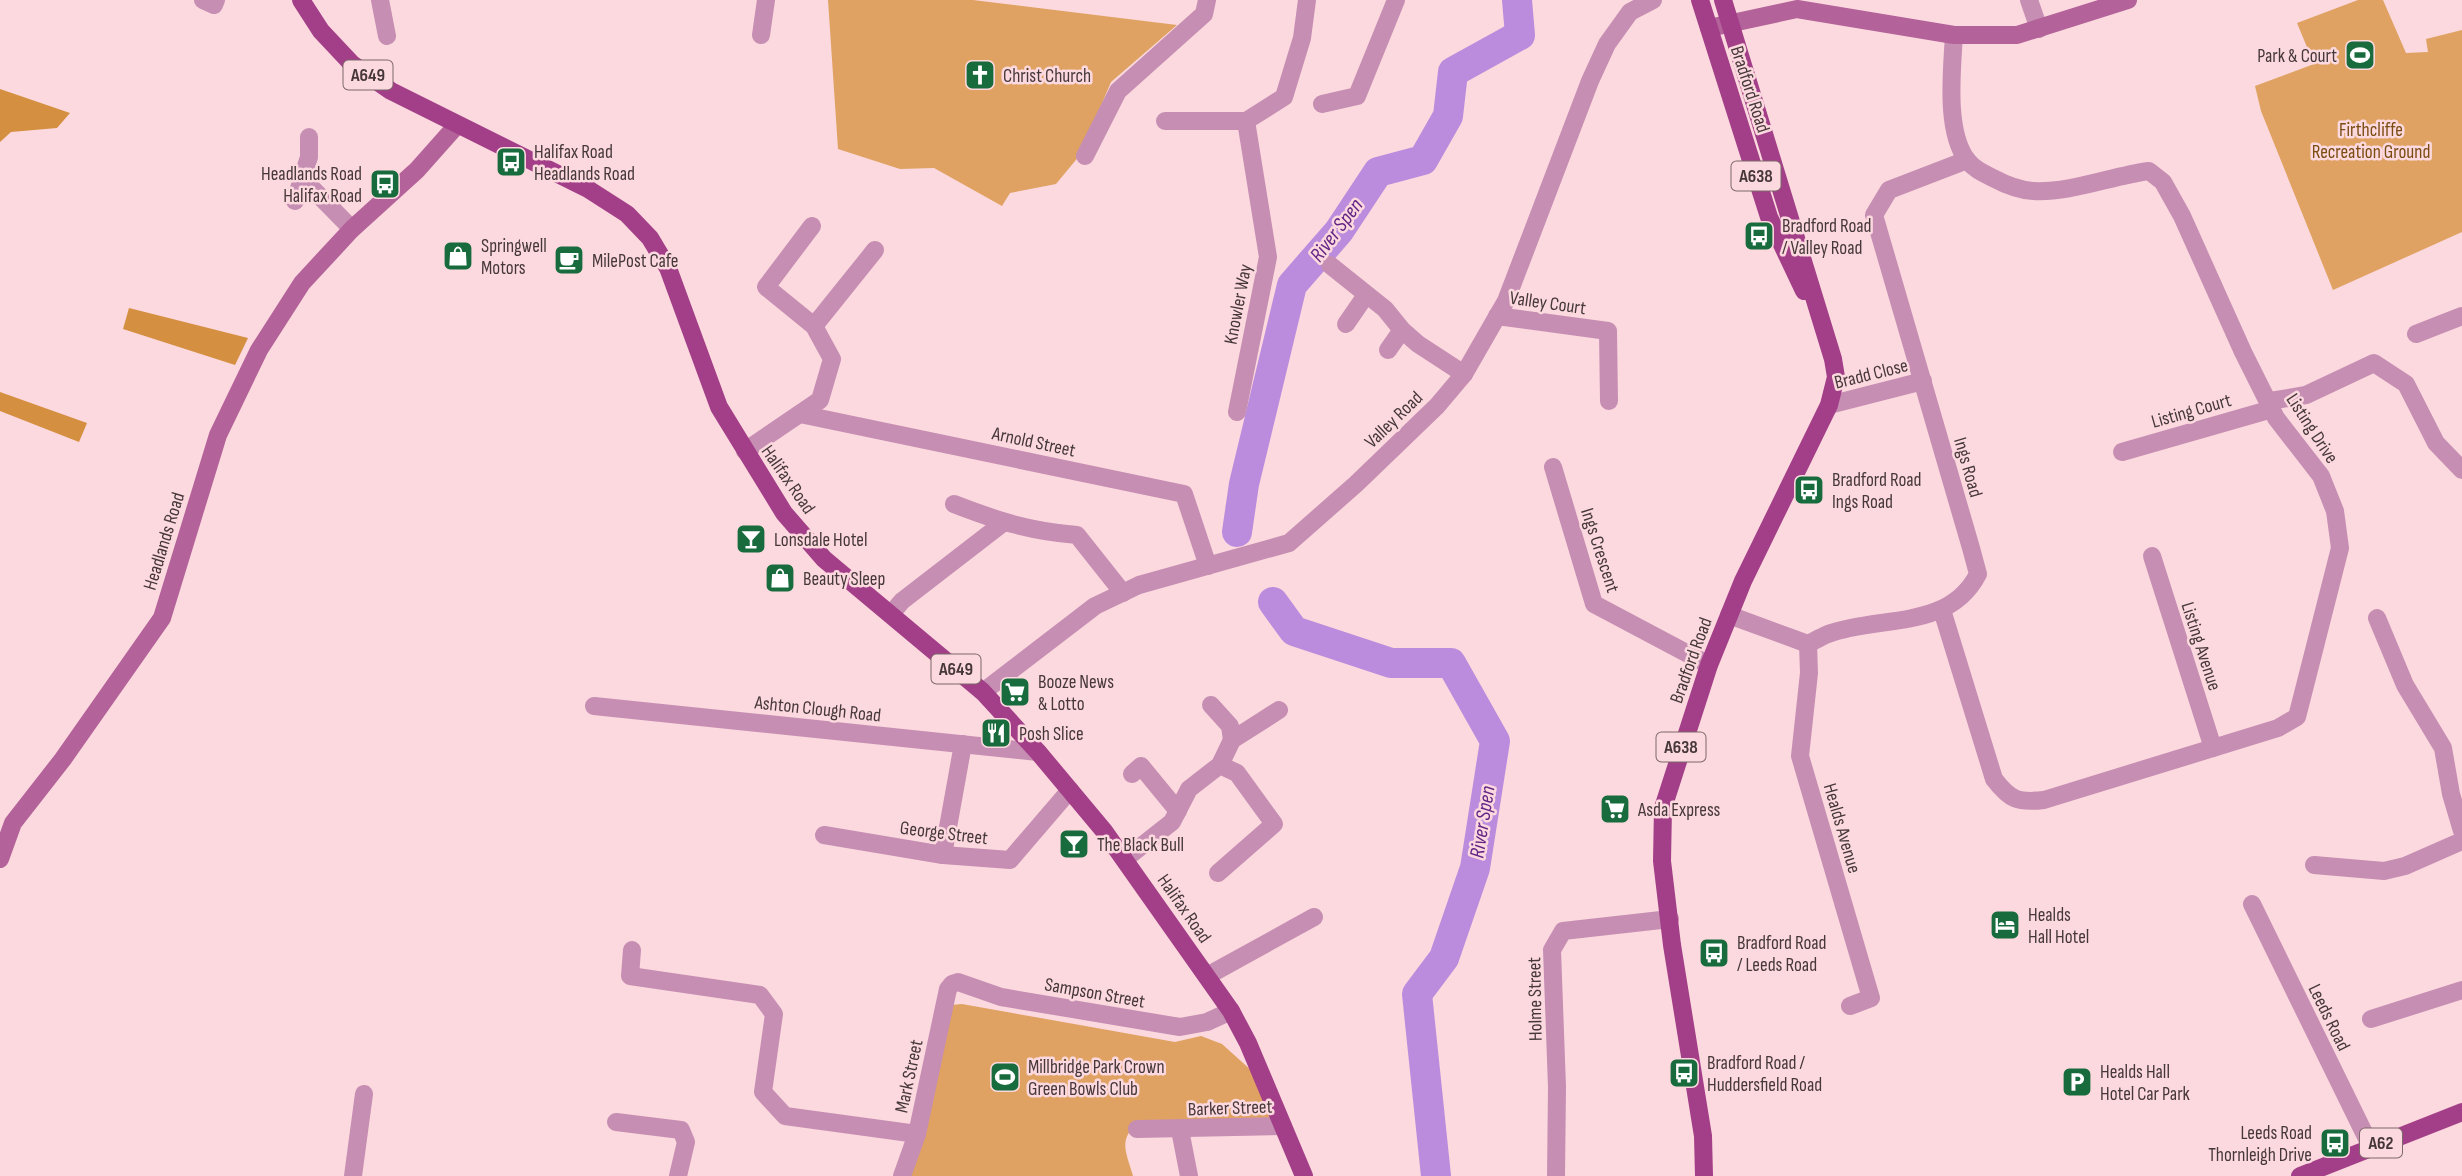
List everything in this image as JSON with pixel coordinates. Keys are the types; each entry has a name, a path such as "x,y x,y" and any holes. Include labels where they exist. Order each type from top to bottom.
{"main road":[{"name":"Halifax Road","path":"301,0 321,31 352,64 391,91 588,189 627,214 650,238 668,268 719,407 784,513 824,559 983,692 1038,752 1125,859 1231,1010 1248,1043 1304,1176"},
{"name":"Bradford Road","path":"1700,0 1769,216 1829,345"},
{"name":"Bradford Road","path":"1704,1176 1703,1136 1672,945 1662,861 1662,808 1709,665 1729,615 1829,405 1836,377 1829,345 1723,0"},
{"name":"A62","path":"2301,1176 2462,1112"}],"street":[{"path":"203,0 214,5 216,0"},
{"path":"380,0 387,36"},
{"path":"761,35 766,0"},
{"path":"1085,156 1118,91 1204,14 1207,0"},
{"path":"1165,121 1246,121 1284,97 1302,37 1307,0"},
{"path":"1322,104 1357,96 1396,0"},
{"name":"Valley Road","path":"983,692 1095,606 1139,585 1289,543 1437,406 1464,374 1506,301 1590,81 1607,44 1630,12 1653,0"},
{"path":"2029,0 2039,29"},
{"path":"1709,28 1797,9 1954,35 2017,35 2128,0"},
{"path":"1954,35 1951,76 1954,113 1959,147 1967,160"},
{"name":"Knowler Way","path":"1237,412 1268,257 1246,121"},
{"name":"Headlands Road","path":"0,859 13,823 63,759 162,618 218,435 259,350 302,283 352,229 417,170 457,125"},
{"path":"295,201 309,157 309,137"},
{"name":"Ings Road","path":"1808,644 1829,634 1942,610 1970,589 1978,574 1874,215 1889,190 1967,160"},
{"name":"Listing Drive","path":"1942,610 1993,779 2005,794 2024,802 2044,800 2278,728 2297,717 2340,548 2335,512 2320,476 2271,405 2238,342 2182,216 2163,182 2149,171 2069,188 2034,191 2008,187 1974,168 1967,160"},
{"path":"302,178 352,229"},
{"path":"745,451 820,400 832,359 814,326 766,288 812,226"},
{"path":"814,326 875,250"},
{"path":"1330,265 1385,309 1418,344 1464,374"},
{"path":"1346,324 1366,295"},
{"name":"Valley Court","path":"1497,316 1608,331 1606,401"},
{"path":"2416,334 2462,316"},
{"path":"1388,350 1402,330"},
{"name":"Listing Court","path":"2122,452 2306,395 2374,363 2406,384 2437,443 2462,470"},
{"name":"Bradd Close","path":"1829,405 1923,381"},
{"name":"Arnold Street","path":"800,414 1184,494 1209,566"},
{"name":"Ings Crescent","path":"1553,467 1594,604 1709,665"},
{"path":"954,504 1003,523 1077,535 1123,593"},
{"path":"891,614 902,601 1003,523"},
{"name":"Listing Avenue","path":"2152,556 2213,748"},
{"path":"1729,615 1808,644"},
{"path":"2377,618 2404,685 2443,748 2451,794 2462,831"},
{"name":"Healds Avenue","path":"1808,644 1809,673 1800,756 1871,998 1850,1006"},
{"path":"1211,705 1230,726 1232,740"},
{"name":"Ashton Clough Road","path":"594,706 1038,752"},
{"path":"1125,859 1172,822 1189,789 1220,765 1232,740 1279,710"},
{"path":"943,855 963,744"},
{"path":"1218,873 1281,824 1237,773 1220,765"},
{"path":"1132,774 1141,766 1178,811"},
{"name":"George Street","path":"824,835 943,855 1010,860 1070,790"},
{"path":"2315,866 2384,871 2405,866 2462,841"},
{"name":"Leeds Road","path":"2252,904 2371,1147"},
{"path":"1207,976 1314,917"},
{"name":"Holme Street","path":"1556,1176 1557,1087 1552,950 1563,931 1670,919"},
{"path":"632,950 630,976 760,995 774,1014 763,1093 785,1116 917,1134"},
{"name":"Sampson Street","path":"952,984 958,982 1000,997 1180,1027 1207,1022 1231,1010"},
{"name":"Mark Street","path":"902,1176 917,1134 948,989 952,984"},
{"path":"2371,1019 2462,990"},
{"path":"353,1176 364,1094"},
{"path":"616,1122 681,1130 686,1142 678,1176"},
{"name":"Barker Street","path":"1137,1129 1283,1126"},
{"path":"1180,1130 1189,1176"}],"green space":[{"path":"828,0 973,0 1177,25 1111,82 1080,155 1056,184 1010,193 1002,206 934,168 900,169 838,149"},
{"name":"Firthcliffe Recreation Ground","path":"2358,0 2383,0 2406,53 2428,52 2426,39 2462,30 2462,232 2333,290 2261,111 2255,86 2314,64 2297,23"},
{"path":"962,1004 1175,1042 1201,1036 1222,1044 1252,1071 1278,1120 1138,1124 1128,1135 1125,1147 1133,1176 907,1176 951,1005"}],"shaded area":[{"path":"0,89 70,113 57,128 11,132 0,142"},
{"path":"129,308 248,338 235,365 123,329"},
{"path":"0,392 87,423 79,442 0,411"}],"waterway":[{"name":"River Spen","path":"1237,532 1244,484 1292,285 1339,231 1378,172 1423,160 1448,116 1453,72 1520,35 1517,0"},
{"name":"River Spen","path":"1273,602 1294,631 1391,663 1451,663 1495,741 1475,868 1444,958 1417,994 1436,1176"}],"place":[{"name":"Park & Court","path":"2360,55"},
{"name":"Christ Church","path":"980,75"},
{"name":"Halifax Road Headlands Road","path":"511,162"},
{"name":"Headlands Road Halifax Road","path":"385,184"},
{"name":"Bradford Road / Valley Road","path":"1759,236"},
{"name":"Springwell Motors","path":"458,256"},
{"name":"MilePost Cafe","path":"569,260"},
{"name":"Bradford Road Ings Road","path":"1809,490"},
{"name":"Lonsdale Hotel","path":"751,539"},
{"name":"Beauty Sleep","path":"780,578"},
{"name":"Booze News & Lotto","path":"1015,692"},
{"name":"Posh Slice","path":"996,733"},
{"name":"Asda Express","path":"1615,809"},
{"name":"The Black Bull","path":"1074,844"},
{"name":"Healds Hall Hotel","path":"2005,925"},
{"name":"Bradford Road / Leeds Road","path":"1714,953"},
{"name":"Bradford Road / Huddersfield Road","path":"1684,1073"},
{"name":"Millbridge Park Crown Green Bowls Club","path":"1005,1077"},
{"name":"Healds Hall Hotel Car Park","path":"2077,1082"},
{"name":"Leeds Road Thornleigh Drive","path":"2335,1143"}]}
